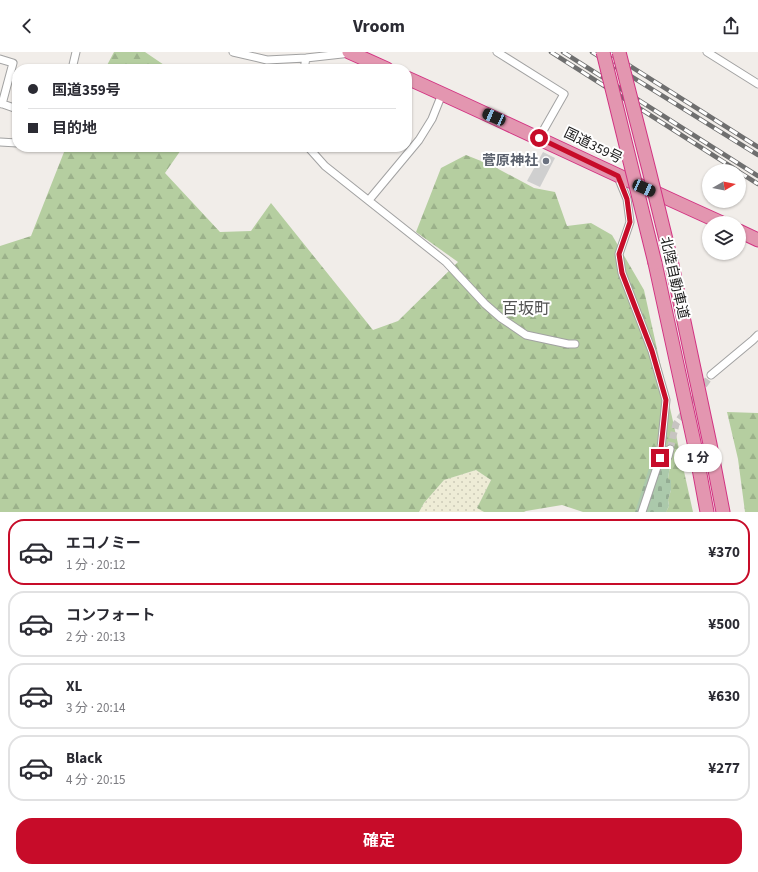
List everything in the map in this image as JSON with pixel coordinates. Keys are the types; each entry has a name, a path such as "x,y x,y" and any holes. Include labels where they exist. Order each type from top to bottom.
{"highway":[{"path":"350,52 376,64"},
{"name":"北陸自動車道","path":"603,52 655,263 707,512"},
{"name":"北陸自動車道","path":"619,52 646,155 671,260 723,512"},
{"name":"国道359号","path":"412,80 707,216"},
{"path":"746,234 758,240"}],"street":[{"path":"73,64 76,52"},
{"path":"233,52 267,60 306,58 350,52"},
{"path":"497,52 564,94 539,138"},
{"path":"707,52 758,84"},
{"path":"305,64 306,58"},
{"path":"0,59 13,64"},
{"path":"12,66 1,104 12,107"},
{"path":"412,148 432,119 442,94"},
{"path":"0,142 12,143"},
{"path":"312,152 325,166 446,262 485,304 501,318 526,335 568,344 575,344"},
{"path":"369,200 409,152"},
{"path":"618,176 627,199 630,222 619,254 622,273 652,351 666,400 660,458 642,512"},
{"path":"711,375 753,340 758,334"},
{"path":"660,458 668,457 670,449"}],"shaded area":[{"path":"543,152 555,158 540,187 527,181"},
{"path":"476,470 491,480 477,508 484,512 419,512 424,503 444,480"}],"green space":[{"path":"114,52 145,52 163,64 108,64"},
{"path":"64,152 180,152 165,173 220,232 251,231 271,203 373,330 398,321 458,262 416,232 441,168 466,155 491,165 534,188 555,192 567,226 591,223 612,235 644,290 693,512 666,512 669,506 668,500 671,490 668,479 670,465 644,512 583,512 562,505 524,512 484,512 477,508 491,480 476,470 444,480 424,503 419,512 0,512 0,246 31,236"},
{"path":"727,412 758,413 758,512 745,512 738,459"},
{"path":"652,459 654,460 639,512 635,512"},
{"path":"657,461 670,465 668,479 671,480 671,490 668,500 669,506 666,512 644,512"}],"tunnel":[{"path":"670,449 676,424 711,375"}],"railway":[{"path":"551,52 727,164"},
{"path":"563,52 758,176"},
{"path":"592,52 758,155"},
{"path":"608,52 758,147"},
{"path":"746,176 758,184"}],"place":[{"name":"菅原神社","path":"546,161"}],"district":[{"name":"百坂町","path":"526,309"}],"route":[{"path":"539,138 618,176 627,199 630,222 619,254 622,273 652,351 666,400 660,458"}]}
